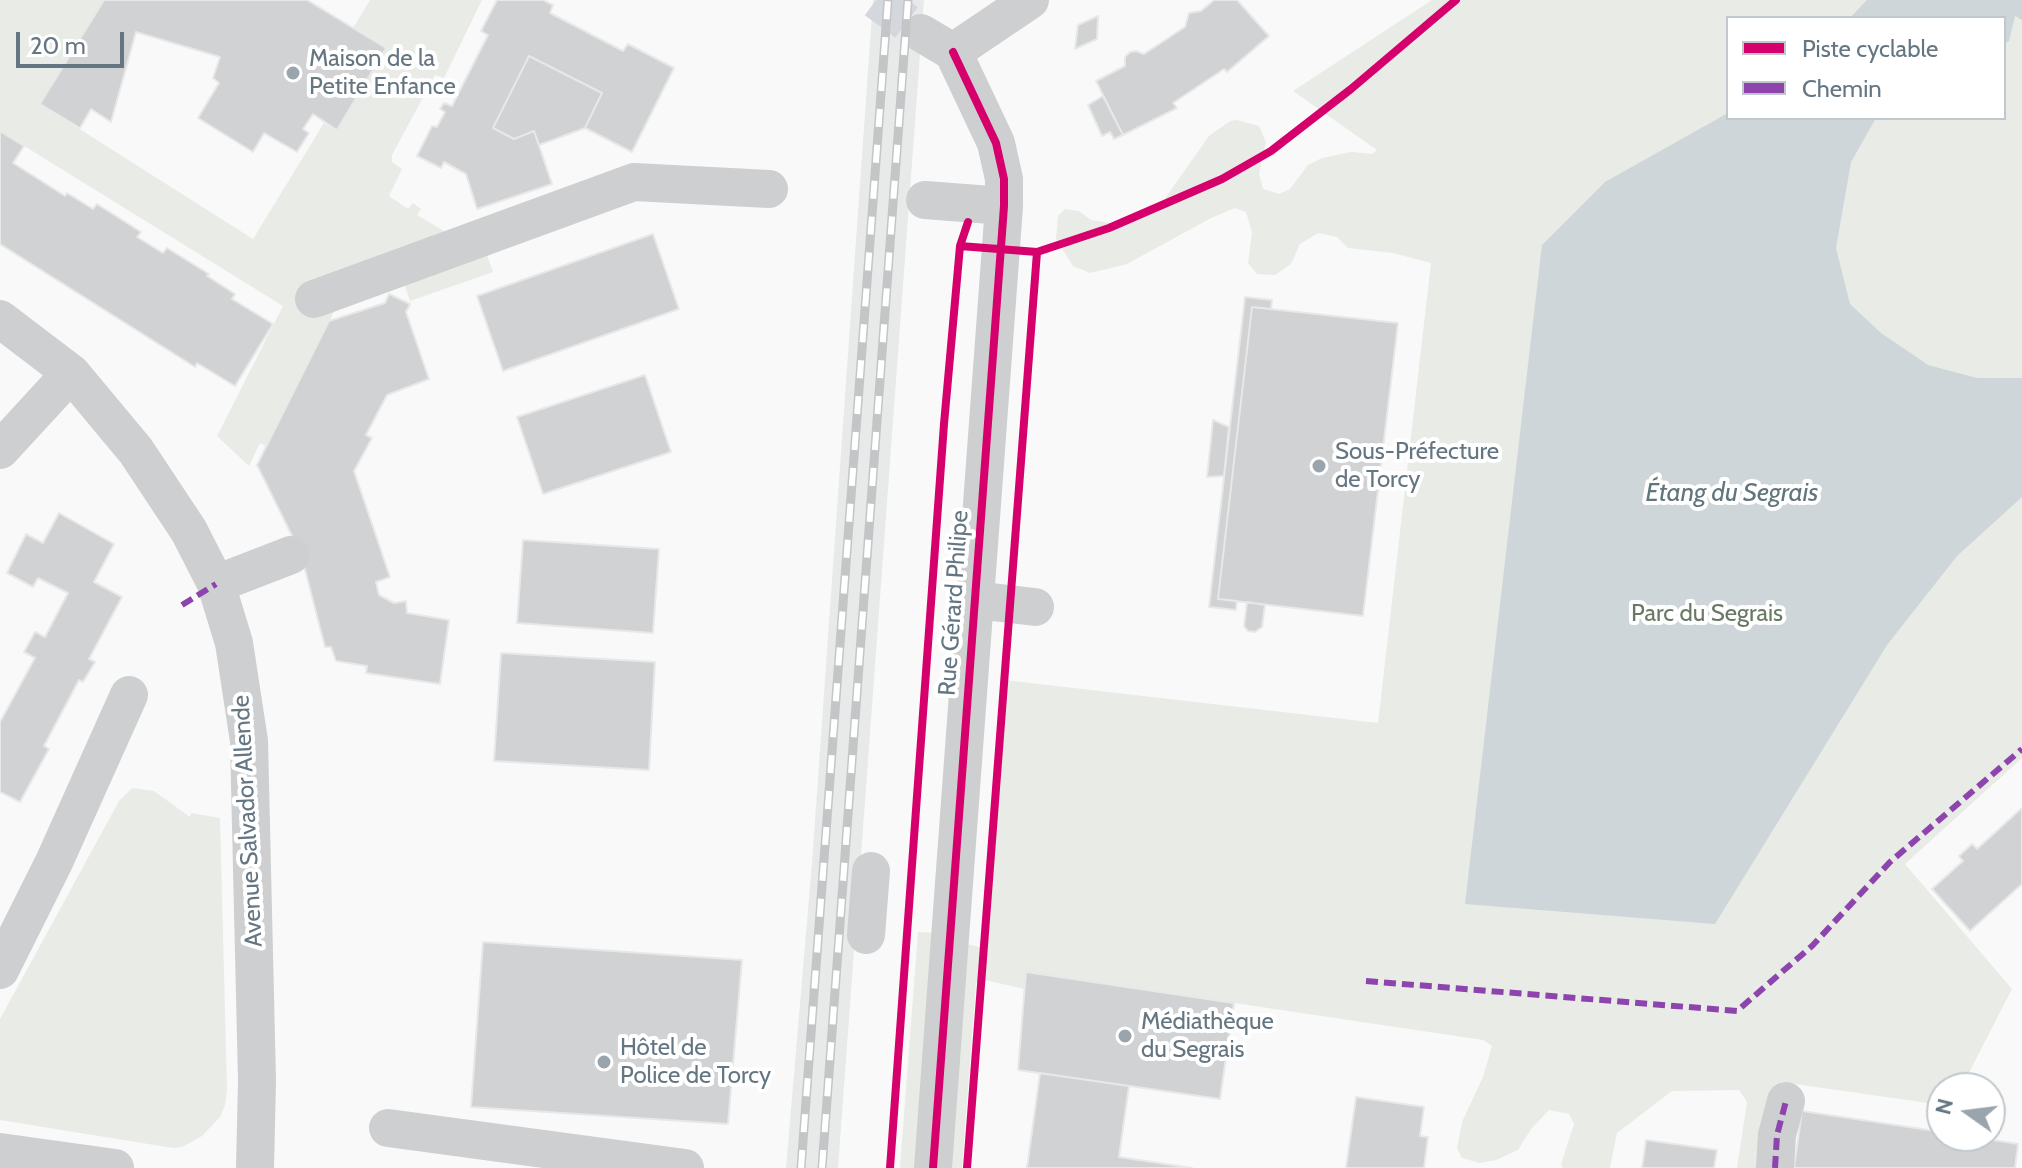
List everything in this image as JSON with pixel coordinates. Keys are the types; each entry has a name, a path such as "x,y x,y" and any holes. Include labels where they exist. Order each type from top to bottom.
{"street":[{"name":"Rue Gérard Philipe","path":"933,1168 1004,206 1004,179 996,143 937,42 1030,0"},
{"path":"314,299 634,182 769,189"},
{"path":"925,200 1004,206"},
{"name":"Avenue Salvador Allende","path":"0,319 71,373 136,451 189,531 216,584 234,643 249,741 258,1089 255,1168"},
{"path":"0,450 71,373"},
{"path":"216,584 291,555"},
{"path":"975,600 1035,607"},
{"path":"0,970 54,862 129,695"},
{"path":"866,935 871,871"},
{"path":"1775,1168 1777,1135 1786,1101"},
{"path":"388,1128 685,1168"},
{"path":"0,1152 115,1168"}],"shaded area":[{"path":"873,0 924,0 838,1168 786,1168 812,863"}],"green space":[{"path":"0,0 104,0 40,104 253,239 324,123 337,130 353,28 370,0 482,0 444,78 435,75 392,155 392,162 402,169 389,196 408,209 413,203 421,209 417,215 444,231 477,228 493,272 410,301 404,283 337,306 266,446 260,443 249,466 217,436 283,306 0,131"},
{"name":"Parc du Segrais","path":"1432,0 2022,0 2022,758 1905,864 2012,989 1969,1072 1926,1072 1926,1103 1781,1082 1766,1168 1737,1168 1747,1102 1739,1090 1672,1091 1617,1133 1610,1168 1563,1168 1561,1164 1574,1124 1569,1114 1549,1110 1531,1129 1518,1150 1480,1163 1462,1158 1457,1148 1462,1122 1483,1077 1492,1046 1483,1040 1026,972 1024,989 981,979 976,983 962,1168 950,1168 966,944 984,948 1004,680 1378,723 1431,263 1393,253 1348,248 1337,237 1318,233 1300,244 1291,264 1275,275 1257,274 1248,263 1252,232 1246,212 1235,208 1127,264 1090,273 1073,266 1056,239 1058,216 1065,209 1079,211 1091,220 1110,223 1128,221 1159,207 1209,136 1230,121 1259,126 1266,142 1259,174 1263,189 1279,194 1290,189 1308,165 1322,158 1351,152 1372,154 1377,150 1293,91"},
{"path":"132,788 154,791 190,817 191,813 220,818 227,1090 220,1117 202,1136 182,1147 0,1120 0,1019 119,801"},
{"path":"918,932 935,933 917,1168 900,1168"}],"water":[{"path":"1867,0 2022,0 2022,20 2015,16 2006,43 2006,16 1852,16"},
{"name":"Étang du Segrais","path":"1726,114 1726,120 1875,120 1851,162 1836,248 1850,304 1881,333 1928,365 1977,378 2022,378 2022,497 1957,556 1887,645 1715,924 1465,904 1542,245 1605,182"}],"building":[{"name":"Maison de la Petite Enfance","path":"104,0 307,0 386,48 337,130 313,114 303,129 309,133 297,152 264,133 253,152 198,118 219,83 213,78 220,57 136,32 111,122 91,109 80,128 40,104"},
{"path":"497,0 543,0 553,5 550,13 623,51 628,44 674,68 632,152 585,128 602,93 529,56 493,128 514,139 534,131 552,184 477,209 466,174 444,162 441,168 417,156 432,126 437,127 445,112 440,109 444,103 452,106 488,35 481,31"},
{"path":"1214,0 1237,0 1269,36 1227,72 1224,69 1173,103 1177,108 1123,135 1096,81 1125,66 1125,57 1130,52 1144,54 1185,27 1189,13 1201,11"},
{"path":"1098,16 1097,39 1075,49 1078,25"},
{"path":"529,56 602,93 585,128 539,145 534,131 514,139 493,128"},
{"path":"1103,96 1123,135 1114,139 1110,132 1102,136 1088,105"},
{"path":"0,131 24,146 13,163 65,196 67,193 93,209 97,204 141,232 137,237 163,253 167,248 209,274 207,276 235,294 232,299 273,324 235,386 197,363 195,367 0,244"},
{"path":"653,234 679,309 503,371 477,296"},
{"path":"389,294 410,304 406,312 429,379 387,395 366,435 372,438 354,471 390,577 376,582 379,595 394,603 406,601 407,613 449,620 440,684 366,673 367,666 336,661 331,647 325,647 301,554 257,465 329,321 385,303"},
{"path":"1245,297 1272,300 1271,309 1252,307 1218,599 1237,601 1236,610 1209,607"},
{"path":"1252,307 1398,323 1363,616 1218,599"},
{"path":"645,375 671,452 543,494 517,417"},
{"path":"1213,420 1229,427 1224,476 1207,477"},
{"path":"59,513 114,544 94,582 122,597 89,659 95,662 83,682 79,680 44,746 49,749 20,802 0,792 0,722 35,658 24,652 35,632 45,637 68,593 38,578 33,587 7,573 26,534 43,543"},
{"path":"523,540 659,549 653,633 517,623"},
{"path":"1247,602 1265,605 1262,627 1255,632 1248,631 1244,626"},
{"path":"501,653 655,662 649,770 494,761"},
{"path":"2022,808 2022,884 1970,931 1932,889 1963,861 1959,856 1972,844 1977,849"},
{"name":"Hôtel de Police de Torcy","path":"483,942 742,960 728,1124 471,1107"},
{"name":"Médiathèque du Segrais","path":"1026,972 1234,1003 1220,1099 1018,1070"},
{"path":"1040,1073 1129,1086 1119,1157 1192,1168 1027,1168"},
{"path":"1356,1097 1424,1107 1420,1136 1428,1137 1424,1168 1346,1168"},
{"path":"1802,1111 1926,1130 1926,1152 2006,1152 2006,1142 2018,1144 2015,1168 1794,1168"},
{"path":"1646,1140 1717,1150 1714,1168 1642,1168"}],"tunnel":[{"path":"876,0 921,33"}],"railway":[{"path":"801,1168 888,0"},
{"path":"822,1168 908,0"}],"marked path":[{"path":"182,605 216,584"},
{"path":"1366,981 1737,1011 1812,946 1890,862 2022,749"},
{"path":"1775,1168 1777,1135 1786,1101"}],"cycle path":[{"path":"960,246 1037,252 1109,228 1222,179 1271,151 1351,89 1456,0"},
{"path":"933,1168 1004,206 1004,179 996,143 953,52"},
{"path":"890,1168 944,424 960,246 968,222"},
{"path":"967,1168 1037,252"}],"place":[{"name":"Maison de la Petite Enfance","path":"293,73"},
{"name":"Sous-Préfecture de Torcy","path":"1319,466"},
{"name":"Médiathèque du Segrais","path":"1125,1036"},
{"name":"Hôtel de Police de Torcy","path":"604,1062"}]}
